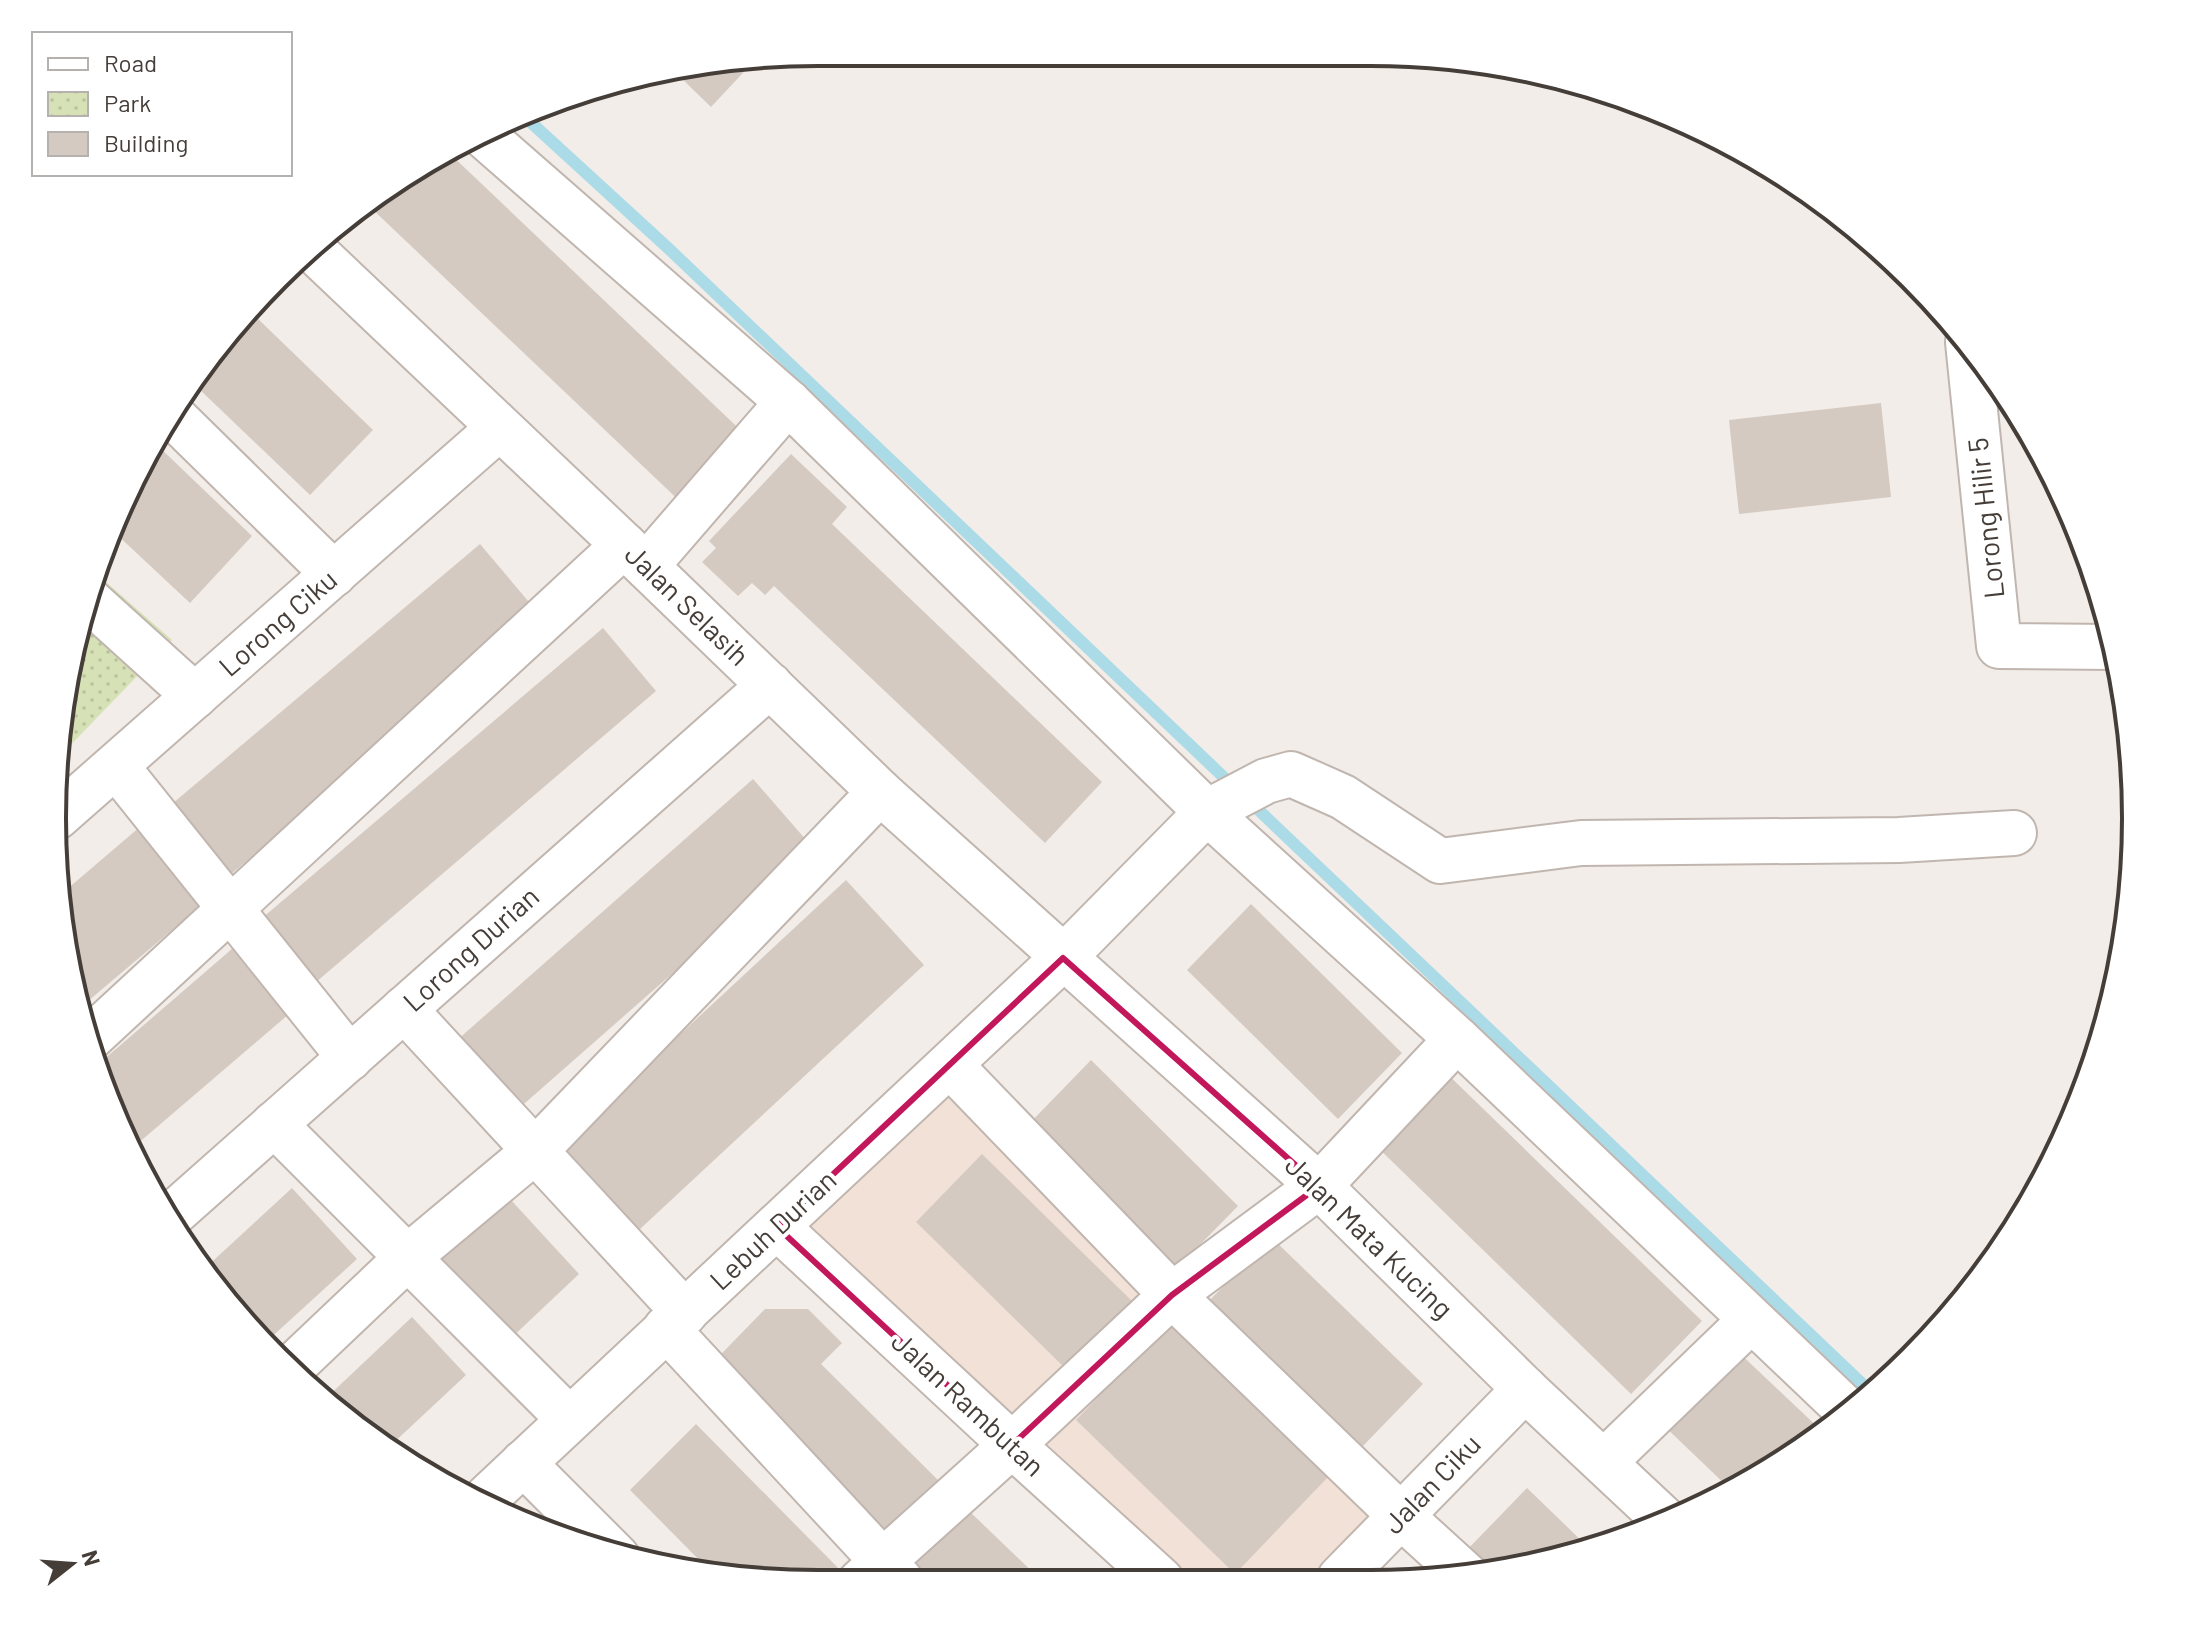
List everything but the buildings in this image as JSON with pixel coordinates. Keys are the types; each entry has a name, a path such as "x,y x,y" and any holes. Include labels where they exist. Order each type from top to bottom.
{"street":[{"path":"490,141 1237,797 1457,1039 1841,1404"},
{"name":"Jalan Selasih","path":"319,256 880,792 1063,958"},
{"name":"Lorong Hilir 5","path":"1970,365 1999,646 2102,647"},
{"path":"97,1031 230,908 635,555 788,402"},
{"path":"179,422 334,574"},
{"name":"Lorong Ciku","path":"66,809 499,428"},
{"path":"97,607 195,696"},
{"name":"Lorong Durian","path":"177,1210 770,685"},
{"path":"116,766 350,1058"},
{"path":"1237,797 1291,774 1343,797 1440,861 1581,843 1899,840 2014,833"},
{"path":"298,1361 408,1257 535,1151 880,792"},
{"name":"Lebuh Durian","path":"490,1494 1237,797"},
{"name":"Jalan Mata Kucing","path":"1063,958 1319,1186 1525,1389 1658,1513"},
{"path":"404,1009 535,1151 676,1320 876,1570"},
{"path":"885,1570 1012,1445 1172,1295 1319,1186 1457,1039"},
{"path":"950,1065 1172,1295 1455,1565"},
{"path":"274,1124 569,1419"},
{"name":"Jalan Rambutan","path":"777,1227 1150,1570"},
{"path":"1604,1462 1751,1320"},
{"name":"Jalan Ciku","path":"1348,1570 1525,1389"},
{"path":"523,1463 596,1536"}],"highlighted area":[{"path":"1063,958 1319,1186 1172,1295 1012,1445 777,1227"}],"shaded area":[{"path":"938,1074 1401,1516 1348,1570 1150,1570 777,1227"}],"green space":[{"path":"105,581 172,640 70,746 80,671"}],"waterway":[{"path":"531,123 668,248 1234,787"},
{"path":"1248,800 1864,1385"}]}
